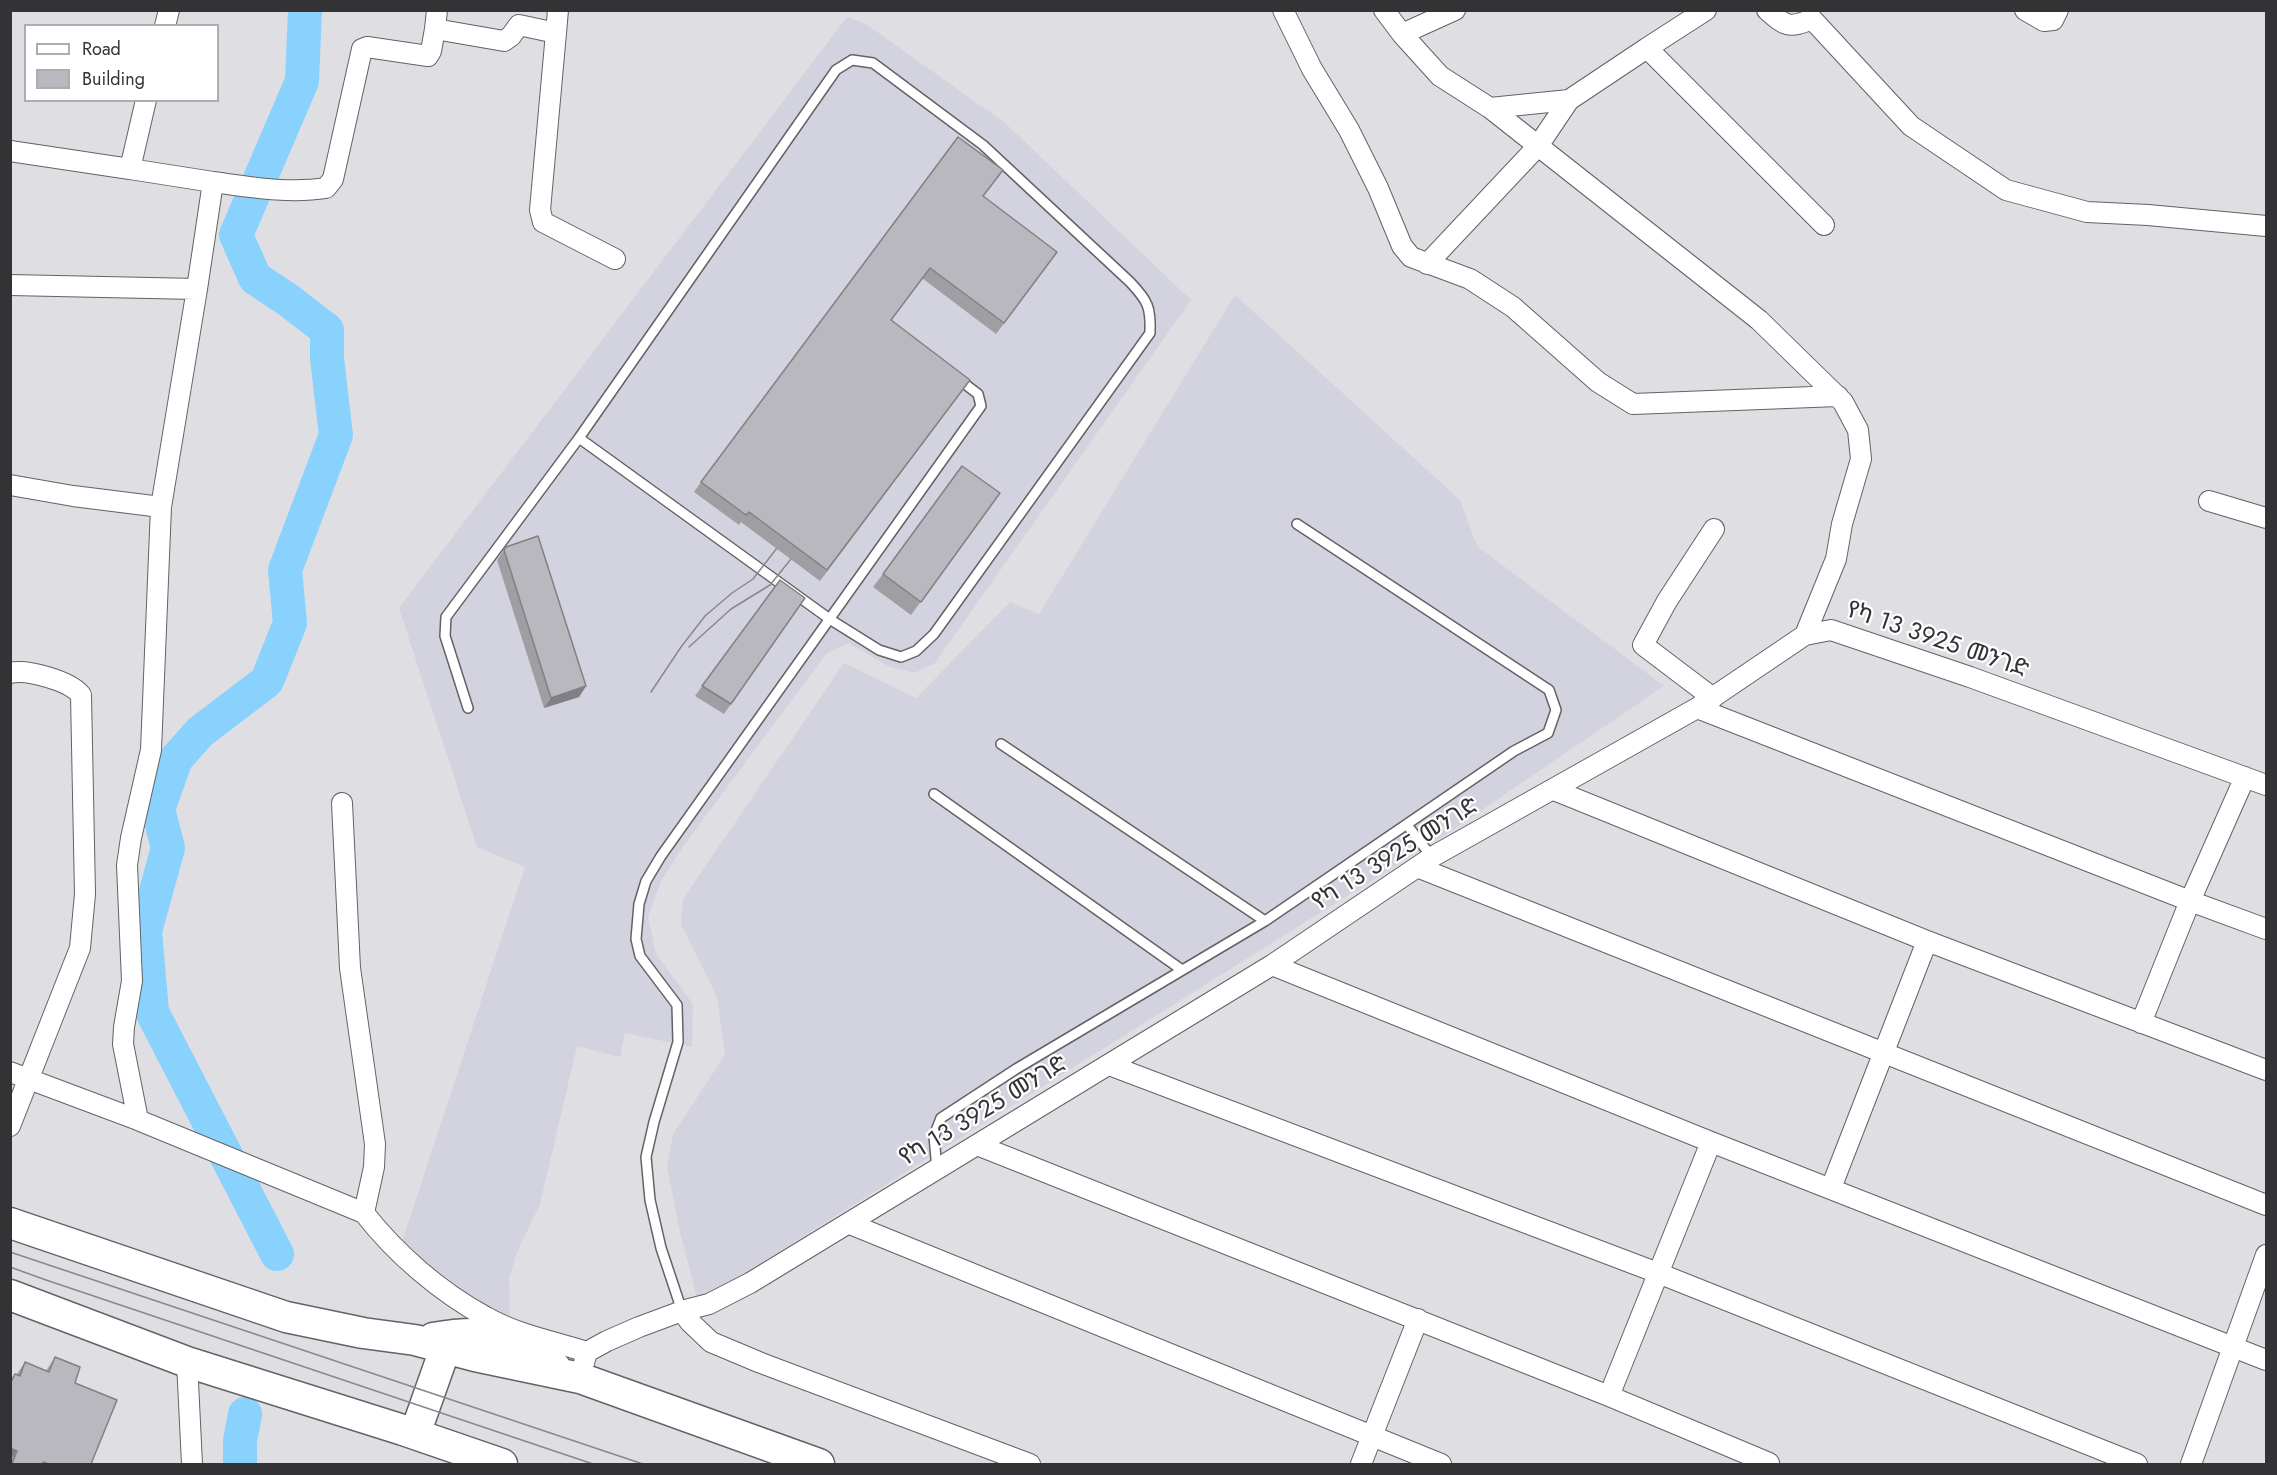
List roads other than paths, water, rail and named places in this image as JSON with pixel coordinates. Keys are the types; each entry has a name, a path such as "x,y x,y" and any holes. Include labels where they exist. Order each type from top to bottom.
{"main road":[{"path":"10,1223 286,1317 363,1333 415,1340 446,1349 577,1368"},
{"path":"10,1295 187,1362 502,1464"},
{"path":"415,1340 461,1333 495,1336 523,1344 577,1368 819,1464"},
{"path":"415,1434 446,1349"}],"street":[{"path":"558,10 540,210 543,222 615,259"},
{"path":"1283,10 1312,69 1359,149 1402,246 1411,257 1470,279 1513,307 1598,382 1633,404 1838,396"},
{"path":"1384,10 1402,34 1440,76 1490,108 1758,320 1838,396 1858,430 1861,459 1842,524 1836,559 1805,635"},
{"path":"1402,34 1455,10"},
{"path":"1427,264 1538,146 1569,100 1706,10"},
{"path":"1767,10 1788,25 1796,26 1812,19 1911,126 2006,190 2087,212 2266,226"},
{"path":"2025,10 2044,21 2052,20 2058,10"},
{"path":"10,151 256,188 326,188 333,179 362,49 367,47 428,56 431,51 436,20 504,41 519,25 556,33"},
{"path":"1647,48 1824,225"},
{"path":"1490,108 1569,100"},
{"path":"129,169 146,102"},
{"path":"138,1120 123,1044 132,981 128,865 131,838 151,750 161,507 213,182"},
{"path":"10,285 197,289"},
{"path":"10,485 73,496 161,507"},
{"path":"2209,501 2266,518"},
{"path":"1714,529 1667,602 1643,645 1705,703 2190,901 2266,929"},
{"name":"የካ 13 3925 መንገድ","path":"577,1368 607,1341 682,1311 709,1305 850,1224 1272,965 1424,862 1705,703 1805,635 1831,630 1970,677 2266,785"},
{"path":"10,672 41,675 72,687 81,695 85,894 80,948 10,1126"},
{"path":"2245,777 2266,772"},
{"path":"2245,777 2266,777"},
{"path":"2140,1023 2190,901 2245,777"},
{"path":"1554,790 1927,941 2266,1070"},
{"path":"342,803 350,968 375,1144 374,1167 363,1213"},
{"path":"1424,862 1884,1052 2266,1205"},
{"path":"1832,1188 1927,941"},
{"path":"1272,965 1711,1142 2266,1360"},
{"path":"1109,1065 1658,1273 2137,1464"},
{"path":"10,1072 138,1120 363,1213 379,1232 444,1290 488,1318 537,1337 577,1368"},
{"path":"1609,1396 1711,1142"},
{"path":"977,1145 1418,1319 1771,1464"},
{"path":"850,1224 1441,1464"},
{"path":"2191,1464 2266,1255"},
{"path":"682,1311 711,1342 761,1364 1001,1460 1030,1464"},
{"path":"1361,1464 1418,1319"},
{"path":"187,1362 192,1464"}],"lane":[{"path":"468,708 445,636 446,617 579,438 836,70 852,60 873,63 983,145 1130,282 1142,295 1150,312 1150,333 934,634 916,651 901,657 879,650 831,620 579,438"},
{"path":"682,1311 661,1248 650,1200 646,1157 678,1042 678,1005 640,956 636,939 639,904 646,881 661,856 981,406 978,394 951,374"},
{"path":"937,1170 934,1136 941,1118 1016,1069 1265,921 1514,751 1548,733 1556,710 1549,690 1297,524"},
{"path":"1001,744 1265,921"},
{"path":"934,794 1182,970"},
{"path":"1407,825 1424,862"}],"waterway":[{"path":"277,1254 152,1012 145,931 168,848 158,809 176,759 200,732 267,681 290,623 285,570 336,435 327,358 327,330 255,278 236,235 302,81 305,10"},
{"path":"240,1464 240,1441 245,1414"}],"tram line":[{"path":"651,692 705,616 753,579 777,548"},
{"path":"689,647 731,609 770,585 791,559"},
{"path":"10,1252 643,1464"},
{"path":"10,1267 593,1464"}]}
